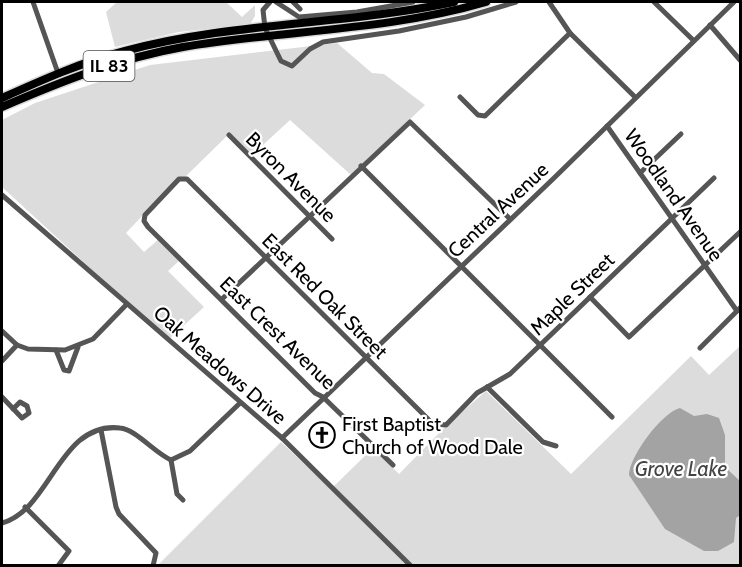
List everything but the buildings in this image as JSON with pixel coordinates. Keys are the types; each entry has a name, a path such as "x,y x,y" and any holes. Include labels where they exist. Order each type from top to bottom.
{"highway":[{"name":"IL 83","path":"2,98 58,72 125,51 180,39 359,18 454,2"},
{"name":"IL 83","path":"2,107 62,81 140,56 184,47 384,24 486,2"}],"street":[{"path":"33,2 58,72"},
{"path":"270,2 263,10 268,37 280,61 292,66 310,49 323,42 399,32 466,17 516,2"},
{"path":"276,2 299,17 357,12 413,2"},
{"path":"292,2 300,9"},
{"path":"549,2 570,33 635,97"},
{"path":"654,2 693,40"},
{"name":"Central Avenue","path":"282,438 734,2"},
{"path":"710,25 741,60"},
{"path":"460,98 478,115 484,116 570,33"},
{"path":"222,299 410,122 509,218"},
{"name":"Woodland Avenue","path":"607,126 705,266 739,310"},
{"path":"640,173 681,134"},
{"name":"Byron Avenue","path":"229,135 332,239"},
{"path":"361,166 612,417"},
{"name":"Maple Street","path":"446,425 477,393 510,375 714,178"},
{"name":"East Crest Avenue","path":"187,179 178,179 145,215 144,221 315,393 323,397 393,465"},
{"name":"East Red Oak Street","path":"187,179 365,359 433,424 446,425"},
{"name":"Oak Meadows Drive","path":"2,195 239,404 282,438 411,566"},
{"path":"590,297 629,337 741,232"},
{"path":"2,331 17,345 27,349 56,350 78,347 93,339 126,305"},
{"path":"700,348 739,310"},
{"path":"2,361 17,345"},
{"path":"56,350 64,370 69,371 78,347"},
{"path":"487,387 543,442 556,446"},
{"path":"2,397 13,409"},
{"path":"2,523 14,517 47,484 58,462 85,436 102,430 120,428 129,431 158,454 171,459 190,451 239,404"},
{"path":"102,430 116,507 119,514 156,553 154,565"},
{"path":"171,459 177,494 183,500"},
{"path":"25,507 69,551 58,566"}],"shaded area":[{"path":"117,2 226,2 242,17 255,5 255,16 250,24 179,32 115,47 106,12"},
{"path":"337,43 372,73 384,74 425,105 351,175 290,120 251,156 229,134 184,178 178,178 126,233 144,252 159,239 180,260 168,271 204,307 168,340 2,187 2,120 35,103 150,65"},
{"path":"740,346 740,565 157,566 281,442 331,489 373,448 399,474 445,427 486,391 571,474 691,356 709,375"}],"water":[{"name":"Grove Lake","path":"680,408 694,416 707,414 719,418 725,435 725,467 740,481 740,515 736,518 734,542 718,551 704,551 665,529 629,475 634,458 648,436 664,418"}],"place":[{"name":"First Baptist Church of Wood Dale","path":"322,435"}]}
